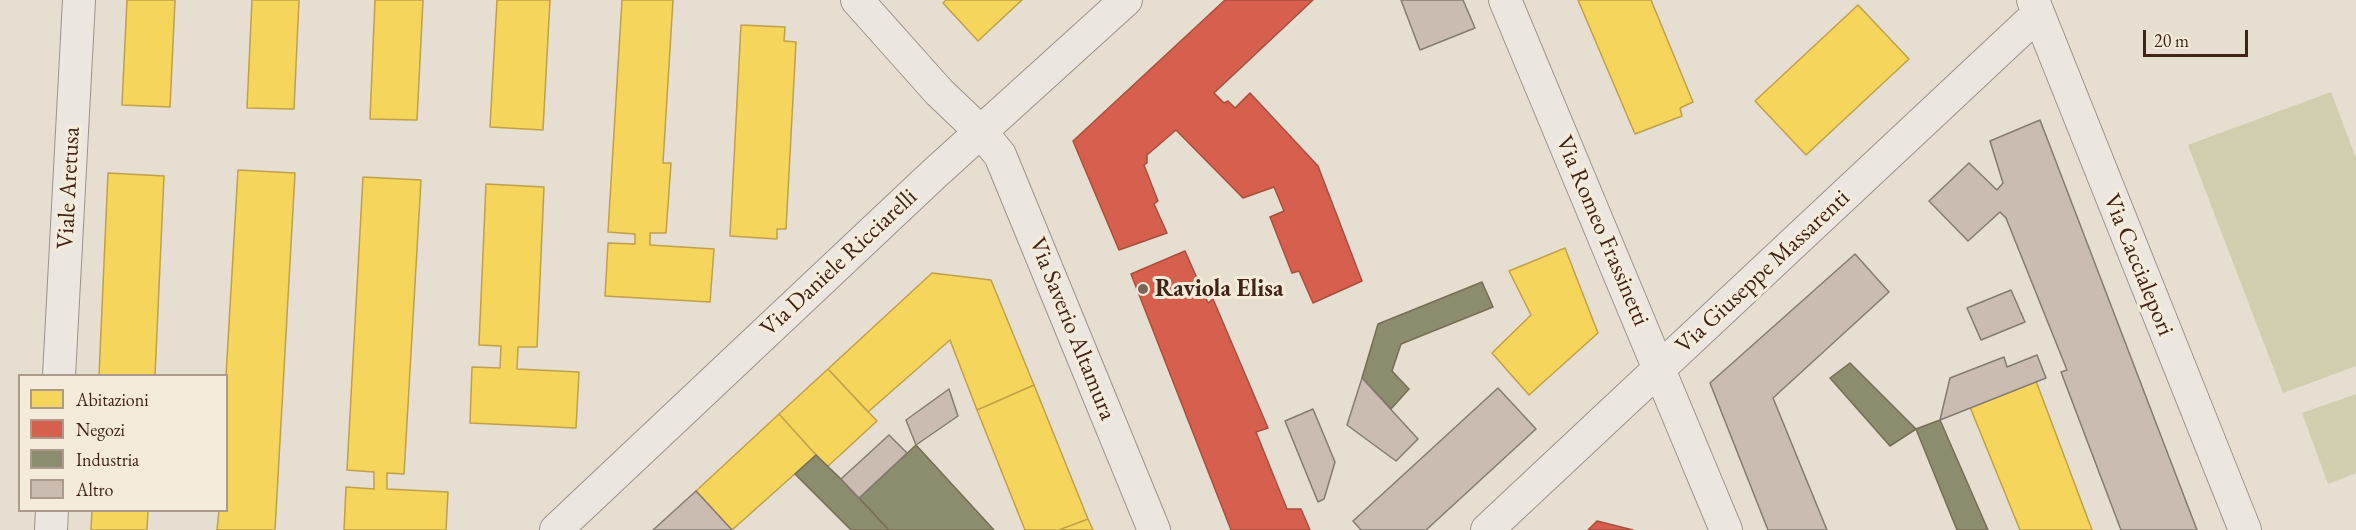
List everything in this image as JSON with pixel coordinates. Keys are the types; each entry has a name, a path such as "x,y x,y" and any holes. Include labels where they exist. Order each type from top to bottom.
{"street":[{"name":"Viale Aretusa","path":"59,374 79,0"},
{"name":"Via Saverio Altamura","path":"857,0 939,92 982,133 1000,155 1154,530"},
{"name":"Via Daniele Ricciarelli","path":"556,530 934,174 982,133 1126,0"},
{"name":"Via Romeo Frassinetti","path":"1505,0 1661,369 1726,530"},
{"name":"Via Giuseppe Massarenti","path":"1487,530 1661,369 2035,7"},
{"name":"Via Caccialepori","path":"2035,7 2245,530"},
{"path":"51,530 52,512"}],"shaded area":[{"path":"2331,92 2356,158 2356,366 2283,393 2188,145"},
{"path":"2356,394 2356,473 2328,484 2302,413"}],"building: Abitazioni":[{"path":"127,0 175,0 170,107 122,105"},
{"path":"252,0 299,0 294,109 247,108"},
{"path":"375,0 423,0 417,120 370,119"},
{"path":"497,0 550,0 543,130 490,127"},
{"path":"622,0 673,0 663,163 671,163 666,233 650,233 650,245 714,249 710,302 605,296 608,243 635,244 635,234 608,232"},
{"path":"946,0 1022,0 978,41 943,3"},
{"path":"1578,0 1651,0 1693,102 1680,108 1682,116 1635,134"},
{"path":"1858,5 1909,59 1806,155 1755,101"},
{"path":"741,25 785,27 784,41 796,42 786,229 777,229 777,239 730,236"},
{"path":"238,170 295,173 275,530 217,530 219,512 228,512 228,374 226,374"},
{"path":"108,173 164,176 155,374 99,374"},
{"path":"363,177 421,180 404,474 387,473 387,489 448,492 446,530 344,530 346,487 374,489 374,472 347,470"},
{"path":"486,184 544,187 537,347 518,347 517,369 579,372 576,428 470,423 472,367 500,368 501,346 479,345"},
{"path":"1565,248 1598,333 1529,395 1492,353 1531,315 1509,271"},
{"path":"932,273 991,280 1034,385 977,410 950,340 868,412 828,369"},
{"path":"828,369 877,421 827,467 779,414"},
{"path":"2036,381 2092,530 2020,530 1970,407"},
{"path":"1034,385 1088,519 1059,530 1025,530 977,410"},
{"path":"779,414 816,455 732,530 696,491"},
{"path":"92,512 148,512 147,530 91,530"},
{"path":"1088,519 1093,530 1059,530"}],"building: Negozi":[{"path":"1225,0 1313,0 1214,93 1224,103 1228,101 1235,108 1250,93 1318,166 1362,281 1313,303 1299,271 1292,273 1270,217 1284,211 1274,187 1243,198 1176,130 1147,155 1147,163 1144,165 1158,201 1154,204 1167,233 1119,250 1073,141"},
{"path":"1185,251 1208,303 1213,299 1268,428 1256,432 1287,509 1301,509 1310,530 1231,530 1131,274"},
{"path":"1597,521 1633,530 1588,530"}],"building: Industria":[{"path":"1482,282 1493,307 1401,344 1392,371 1409,389 1391,409 1362,378 1378,324"},
{"path":"1850,363 1916,429 1890,446 1830,378"},
{"path":"1940,420 1988,530 1957,530 1916,429"},
{"path":"916,445 994,530 889,530 859,498"},
{"path":"816,455 889,530 851,530 795,474"}],"building: Altro":[{"path":"1401,0 1463,0 1475,28 1420,50"},
{"path":"2040,120 2197,530 2121,530 2061,372 2067,370 2006,218 2000,212 1968,241 1929,201 1969,163 1997,190 2003,183 1990,141"},
{"path":"1855,254 1889,292 1773,398 1827,530 1768,530 1710,383"},
{"path":"2011,290 2025,322 1981,340 1967,308"},
{"path":"2037,355 2046,378 1940,420 1950,378 2004,357 2007,367"},
{"path":"1362,378 1418,439 1396,461 1347,425"},
{"path":"1498,388 1536,429 1426,530 1361,530 1353,521"},
{"path":"949,389 958,416 916,445 906,420"},
{"path":"1313,409 1335,462 1324,499 1318,502 1285,421"},
{"path":"889,435 907,453 859,498 841,479"},
{"path":"696,491 732,530 653,530"}],"place":[{"name":"Raviola Elisa","path":"1143,289"}]}
